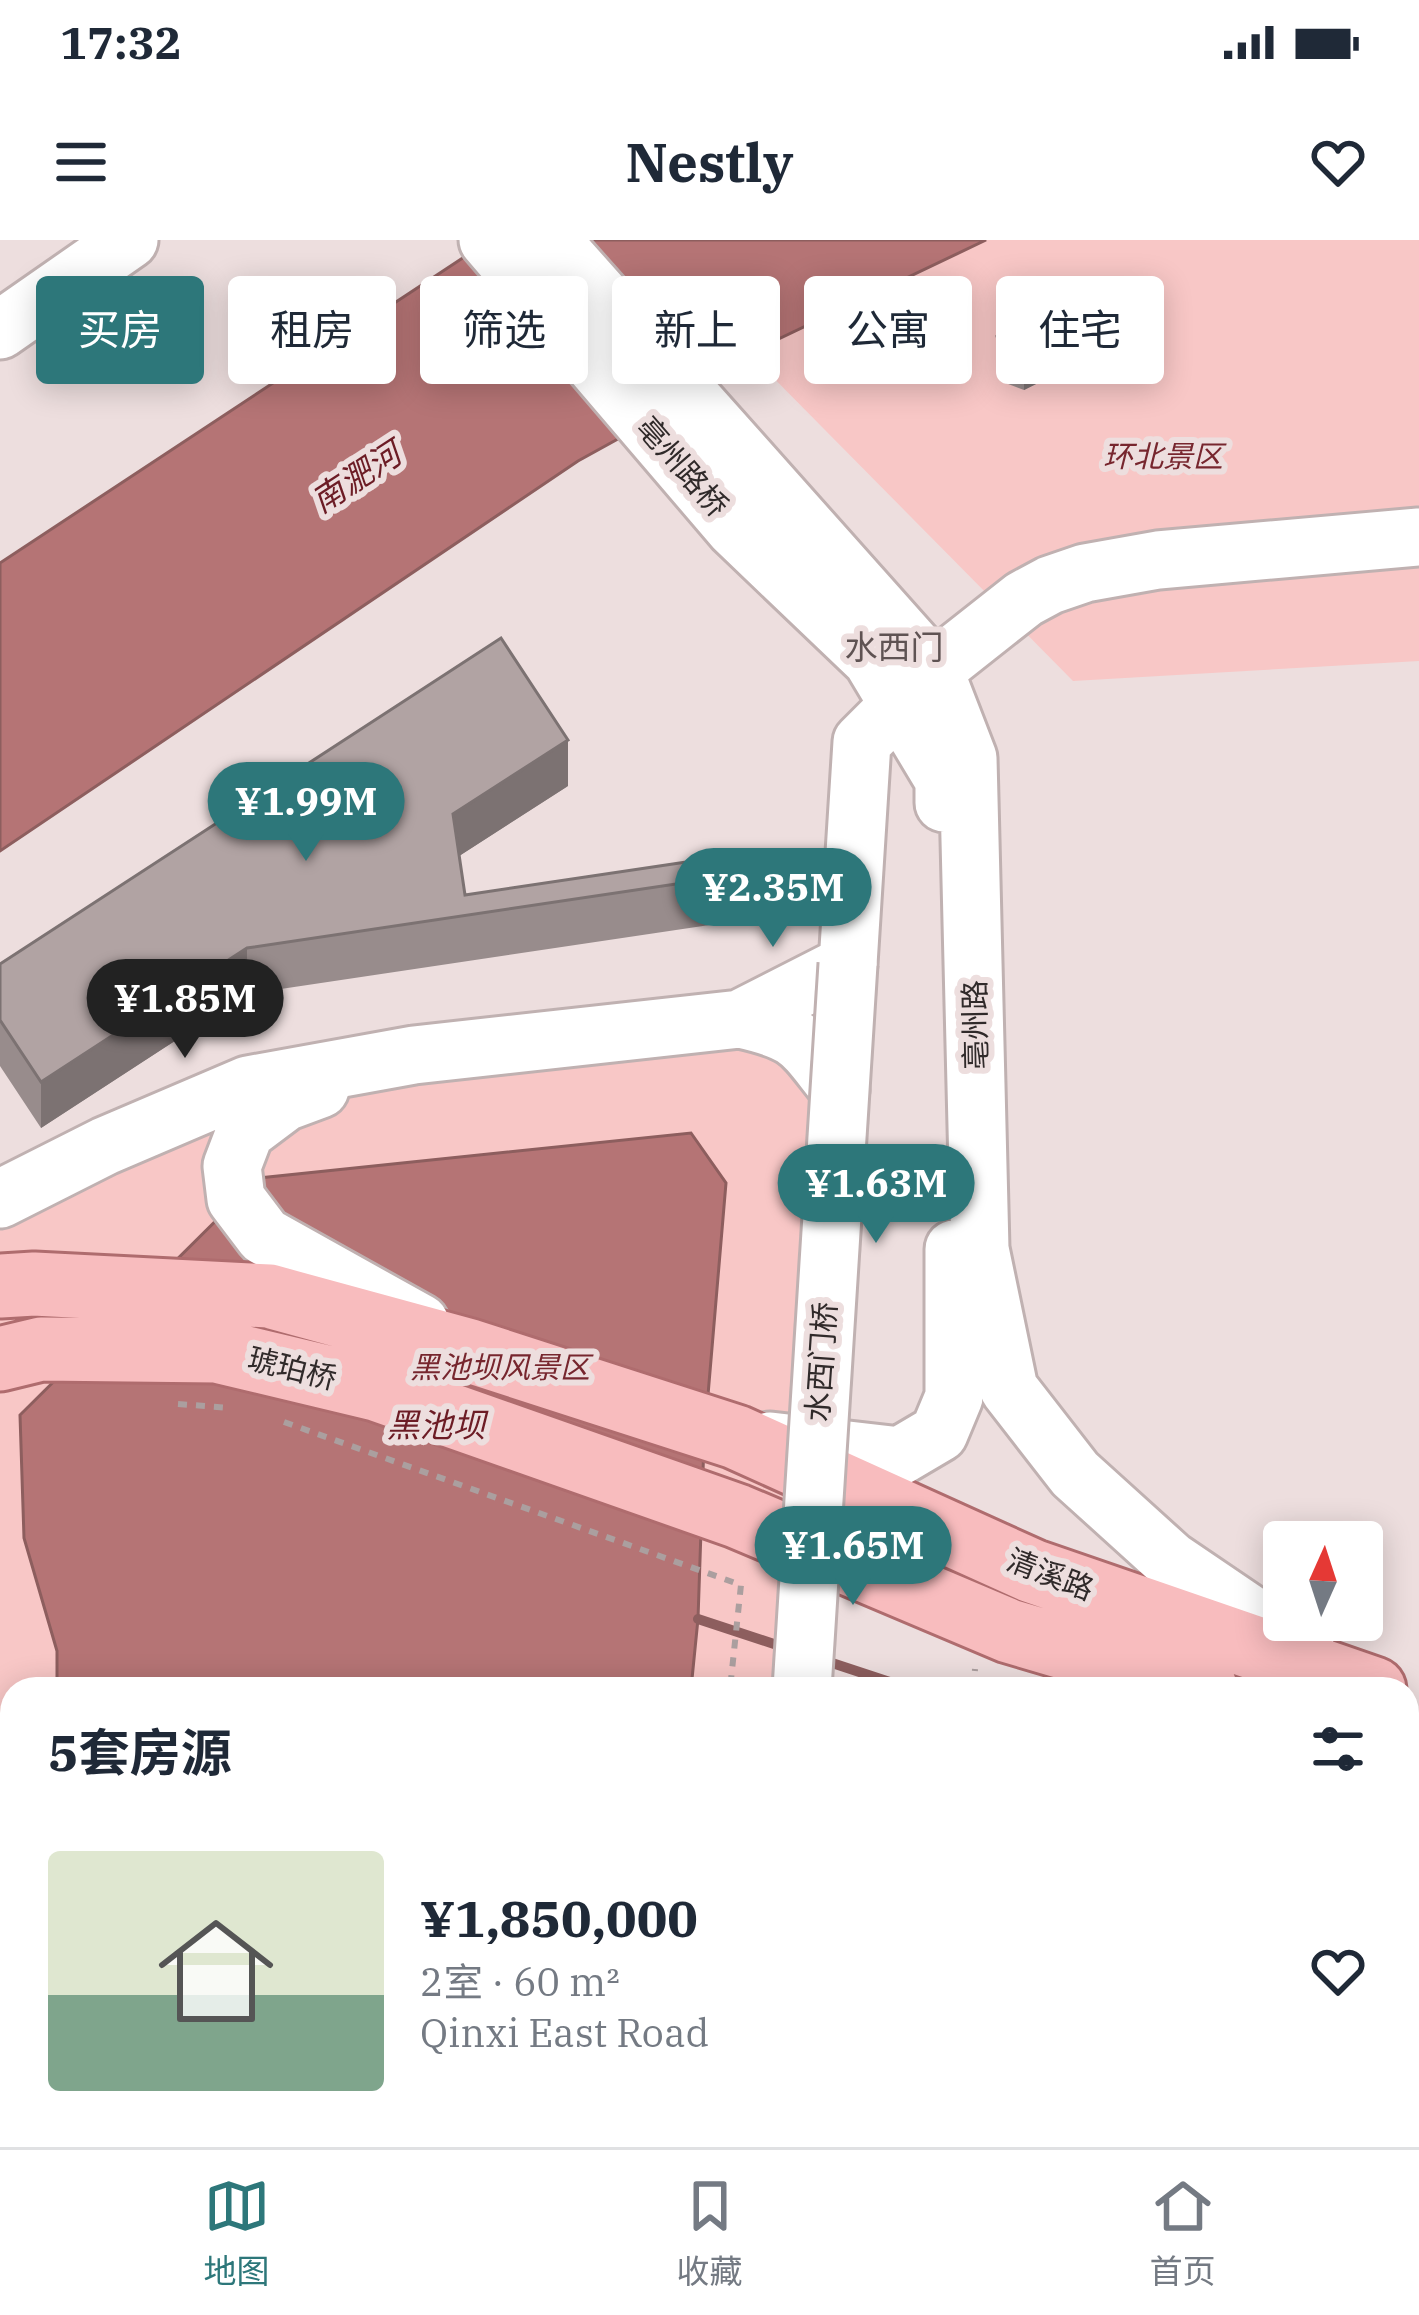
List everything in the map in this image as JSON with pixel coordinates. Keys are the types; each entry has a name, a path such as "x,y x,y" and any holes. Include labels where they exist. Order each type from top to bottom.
{"main road":[{"path":"17,1285 269,1296 470,1351 736,1436"},
{"name":"琥珀桥","path":"20,1354 217,1351 376,1389 737,1516"},
{"name":"清溪路","path":"736,1436 1032,1571 1341,1677"},
{"name":"清溪路","path":"737,1516 1009,1631 1165,1677"}],"street":[{"path":"0,330 129,240"},
{"name":"亳州路桥","path":"488,240 754,511"},
{"name":"亳州路桥","path":"551,240 754,511"},
{"name":"亳州路","path":"754,511 898,706 968,758 980,1249 1009,1389 1075,1474 1170,1560 1350,1677"},
{"path":"736,1436 901,1456 939,1433 954,1397 956,1286 948,1108 944,780 898,706 1024,599 1085,573 1158,560 1419,537"},
{"name":"水西门桥","path":"803,1677 848,964 898,706"},
{"path":"0,1199 105,1146 248,1084 414,1055 740,1018 848,964"},
{"path":"740,1018 786,1030 800,1040 840,1090"},
{"path":"414,1055 285,1102 245,1132 232,1166 236,1199 264,1236 470,1351"}],"path":[{"path":"178,1404 248,1410"},
{"path":"270,1417 741,1585 731,1677"}],"green space":[{"name":"环北景区","path":"649,240 1419,240 1419,661 1073,681 780,384 780,276 681,276"},
{"name":"黑池坝","path":"848,964 803,1677 0,1677 0,1199 248,1085 740,1019"}],"water":[{"name":"南淝河","path":"490,240 986,240 910,276 804,276 804,327 780,338 780,276 612,276 612,384 703,384 578,461 0,851 0,563 272,384 396,384 396,302 420,286 420,384 588,384 588,276 435,276"},
{"name":"黑池坝","path":"691,1133 726,1183 704,1442 692,1677 57,1677 57,1651 24,1538 20,1415 259,1178"}],"building":[{"path":"501,638 568,740 453,814 465,895 720,857 723,877 247,948 41,1082 0,1020 0,964"}],"waterway":[{"path":"698,1619 789,1649"},
{"path":"823,1660 875,1677"}],"district":[{"name":"水西门","path":"894,647"}],"park label":[{"name":"黑池坝风景区","path":"500,1368"}]}
